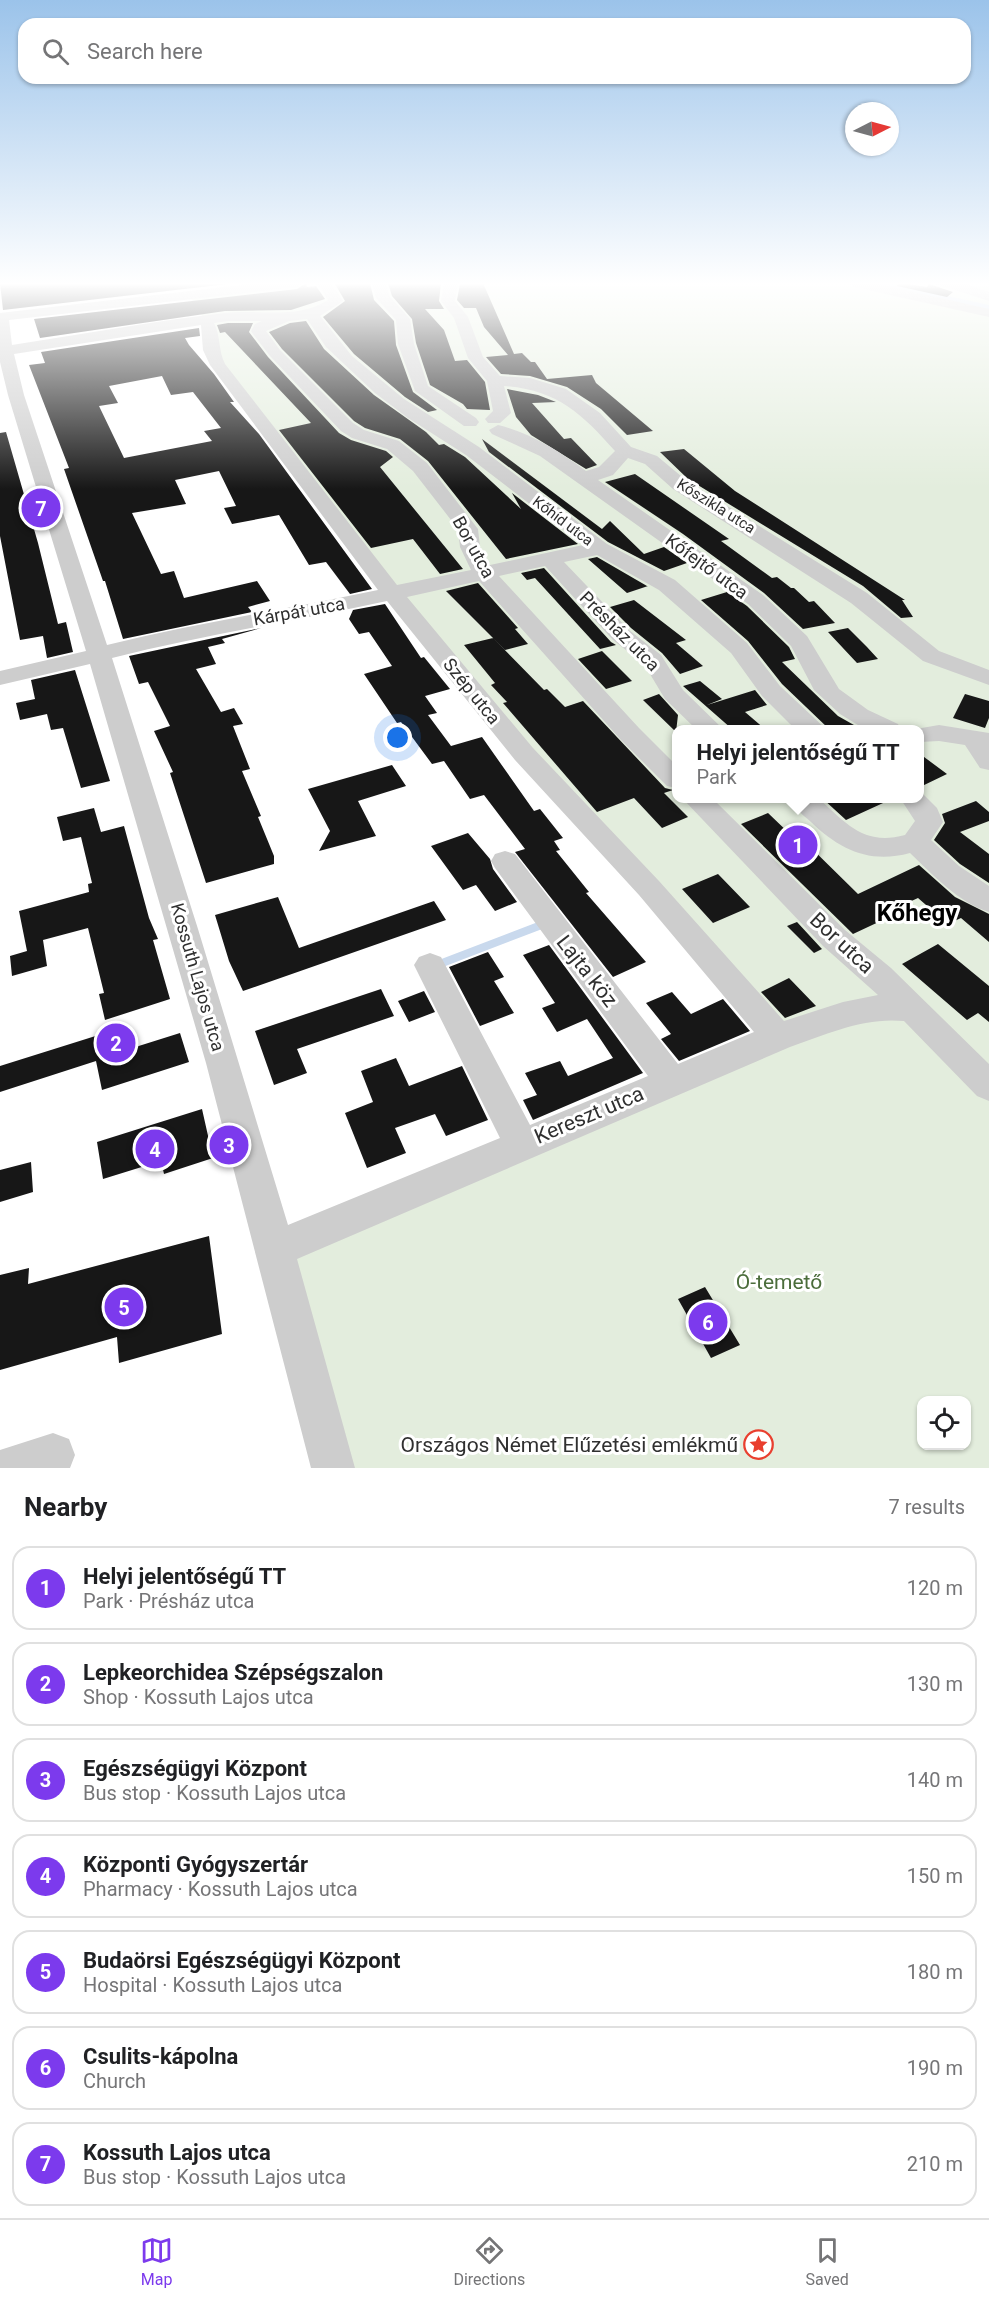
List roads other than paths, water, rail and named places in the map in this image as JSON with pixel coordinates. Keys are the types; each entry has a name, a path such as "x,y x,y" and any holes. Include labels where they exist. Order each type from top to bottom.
{"street":[{"name":"Kossuth Lajos utca","path":"2,352 175,898 276,1249 333,1468"},
{"name":"Szép utca","path":"212,352 218,365 392,593 524,754 648,888 778,1037"},
{"name":"Bor utca","path":"274,352 347,427 358,435 393,445 420,467 468,529 470,547 483,572 630,734 672,776"},
{"name":"Kőhíd utca","path":"341,352 408,411 453,441 473,433 486,462 600,548 661,582 739,648 771,691 799,719 809,725"},
{"path":"408,352 421,388 473,433 481,418 496,424 502,413 495,380 476,358 474,352"},
{"name":"Kőszikla utca","path":"495,380 518,381 554,390 594,417 626,451 651,460 681,485 860,598 931,656 989,678"},
{"name":"Kőfejtő utca","path":"496,424 551,456 736,584 795,637 818,678 830,694 849,709 881,725"},
{"path":"582,479 606,471 626,451"},
{"name":"Kárpát utca","path":"0,678 253,618 296,614 600,548"},
{"name":"Présház utca","path":"550,559 621,635 653,660 674,694 708,725"},
{"path":"661,582 711,566"},
{"path":"924,734 981,739 989,762"},
{"name":"Bor utca","path":"700,803 989,1086"},
{"path":"807,803 853,844 885,851 915,842 929,822 927,815 917,803"},
{"path":"915,842 949,873 989,901"},
{"name":"Lajta köz","path":"505,861 671,1080"},
{"path":"430,965 521,1143"},
{"name":"Kereszt utca","path":"276,1249 521,1143 778,1037 848,1014 889,1005 909,1009"},
{"path":"11,1468 53,1455"}],"waterway":[{"path":"437,965 544,924"}],"place":[{"name":"Kossuth Lajos utca","path":"41,508"},
{"name":"Helyi jelentőségű TT","path":"798,845"},
{"name":"Lepkeorchidea Szépségszalon","path":"116,1043"},
{"name":"Egészségügyi Központ","path":"229,1145"},
{"name":"Központi Gyógyszertár","path":"155,1149"},
{"name":"Budaörsi Egészségügyi Központ","path":"124,1307"},
{"name":"Csulits-kápolna","path":"708,1322"},
{"name":"Országos Német Elűzetési emlékmű","path":"759,1445"}],"district":[{"name":"Kőhegy","path":"917,913"}],"park label":[{"name":"Ó-temető","path":"779,1282"}]}
